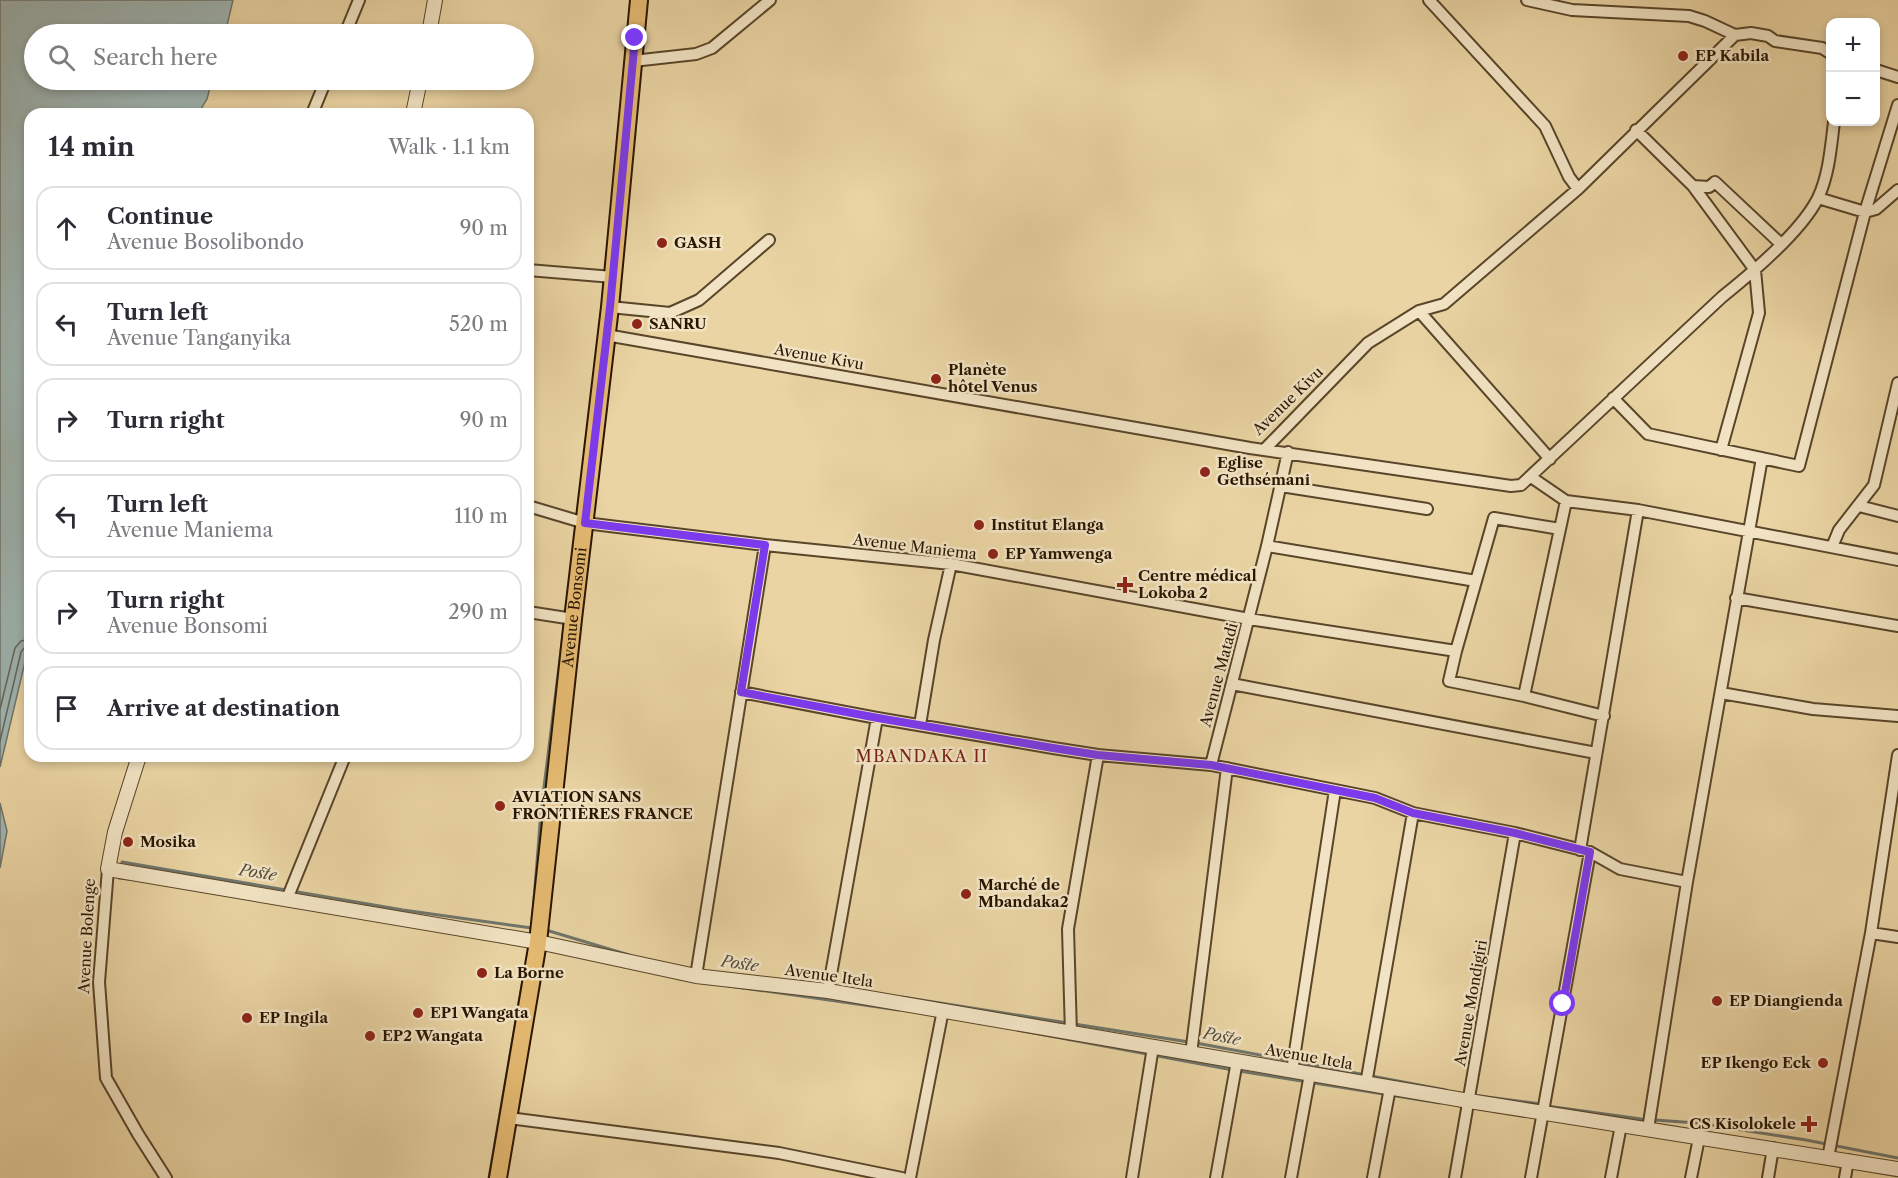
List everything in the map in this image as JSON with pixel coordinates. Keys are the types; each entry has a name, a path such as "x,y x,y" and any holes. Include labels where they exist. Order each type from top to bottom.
{"main road":[{"name":"Avenue Bonsomi","path":"498,1178 538,942 610,307 639,0"}],"street":[{"path":"349,24 359,0"},
{"path":"431,24 435,0"},
{"path":"633,61 706,51 770,0"},
{"path":"1430,0 1545,126 1569,177 1578,189"},
{"path":"1527,0 1572,10 1689,16 1735,35 1751,33 1768,36 1775,41 1826,50"},
{"name":"Avenue Kivu","path":"606,335 1265,449 1368,343 1419,311 1444,304 1578,189 1735,35"},
{"path":"1880,72 1898,77"},
{"path":"314,108 322,90"},
{"path":"414,108 418,90"},
{"path":"1613,398 1648,434 1798,466 1865,212 1898,105"},
{"path":"1265,449 1511,486 1521,485 1722,297 1755,270 1807,215 1818,198 1833,126"},
{"path":"1636,130 1693,186 1755,270 1759,313 1721,450"},
{"path":"1693,186 1709,187 1715,182 1781,244"},
{"path":"1818,198 1865,212 1876,209 1898,190"},
{"path":"610,307 670,313 699,300 769,240"},
{"path":"534,270 613,277"},
{"path":"1419,311 1550,459"},
{"path":"1832,547 1839,530 1874,485 1898,383"},
{"name":"Avenue Matadi","path":"1211,765 1267,546 1288,452"},
{"path":"1648,1129 1687,882 1762,458"},
{"path":"1531,477 1566,501 1638,510 1898,560"},
{"path":"1281,486 1427,509"},
{"path":"1524,696 1566,501"},
{"path":"1859,506 1898,516"},
{"name":"Avenue Maniema","path":"534,508 585,523 765,545 951,564 1249,619 1456,651"},
{"path":"1531,1178 1585,851 1596,753 1638,510"},
{"path":"1560,529 1494,518 1449,681 1524,696 1604,716"},
{"path":"696,976 765,545"},
{"path":"1267,546 1476,581"},
{"path":"920,725 934,640 951,564"},
{"path":"1736,598 1898,626"},
{"path":"534,613 573,619"},
{"path":"1232,684 1596,753"},
{"path":"741,692 1098,755 1227,768 1375,798 1413,813 1515,833 1585,851 1620,868 1687,882"},
{"path":"1721,693 1813,709 1898,716"},
{"path":"828,991 878,718"},
{"path":"1071,1034 1068,929 1098,755"},
{"path":"1828,1158 1871,933 1898,755"},
{"name":"Avenue Bolenge","path":"137,762 115,832 108,869 99,982 106,1078 166,1178"},
{"path":"287,899 343,762"},
{"path":"1191,1054 1227,768"},
{"path":"1292,1071 1335,790"},
{"path":"1366,1084 1413,813"},
{"name":"Avenue Mondigiri","path":"1455,1178 1515,833"},
{"name":"Avenue Itela","path":"108,869 538,942 696,976 828,991 1390,1088 1898,1169"},
{"path":"1871,933 1898,937"},
{"path":"910,1178 943,1010"},
{"path":"1132,1178 1153,1047"},
{"path":"1216,1178 1237,1061"},
{"path":"1291,1178 1310,1074"},
{"path":"1373,1178 1390,1088"},
{"path":"509,1118 779,1153 902,1178"},
{"path":"1611,1178 1621,1125"},
{"path":"1691,1178 1698,1138"},
{"path":"1768,1178 1773,1148"},
{"path":"1845,1178 1848,1160"}],"water":[{"path":"0,0 233,0 227,24 24,24 24,90 209,90 202,108 24,108 24,666 0,767"},
{"path":"0,803 7,831 0,868"}],"waterway":[{"path":"532,925 541,811 568,595"},
{"name":"Poste","path":"122,862 403,910 532,928"},
{"path":"119,878 129,879"},
{"name":"Poste","path":"546,930 629,955"},
{"path":"489,1178 524,974"},
{"path":"680,979 899,1010"},
{"name":"Poste","path":"902,997 1068,1023"},
{"name":"Poste","path":"1074,1024 1189,1042"},
{"path":"1018,1030 1233,1070"},
{"name":"Poste","path":"1196,1043 1446,1090"},
{"path":"1239,1071 1440,1103"},
{"name":"Poste","path":"1479,1096 1541,1104"},
{"name":"Poste","path":"1547,1106 1641,1119 1697,1123 1806,1140 1898,1158"},
{"path":"1814,1162 1843,1167"},
{"path":"1870,1171 1898,1176"}],"place":[{"name":"EP Kabila","path":"1683,56"},
{"name":"GASH","path":"662,243"},
{"name":"SANRU","path":"637,324"},
{"name":"Planète hôtel Venus","path":"936,379"},
{"name":"Eglise Gethsémani","path":"1205,472"},
{"name":"Institut Elanga","path":"979,525"},
{"name":"EP Yamwenga","path":"993,554"},
{"name":"Centre médical Lokoba 2","path":"1125,585"},
{"name":"AVIATION SANS FRONTIÈRES FRANCE","path":"500,806"},
{"name":"Mosika","path":"128,842"},
{"name":"Marché de Mbandaka2","path":"966,894"},
{"name":"La Borne","path":"482,973"},
{"name":"EP Diangienda","path":"1717,1001"},
{"name":"EP1 Wangata","path":"418,1013"},
{"name":"EP Ingila","path":"247,1018"},
{"name":"EP2 Wangata","path":"370,1036"},
{"name":"EP Ikengo Eck","path":"1823,1063"},
{"name":"CS Kisolokele","path":"1809,1124"}],"district":[{"name":"MBANDAKA II","path":"922,756"}],"route":[{"path":"635,38 610,307 585,523 765,545 741,692 1098,755 1211,765 1375,798 1413,813 1515,833 1590,852 1563,1004"}]}
